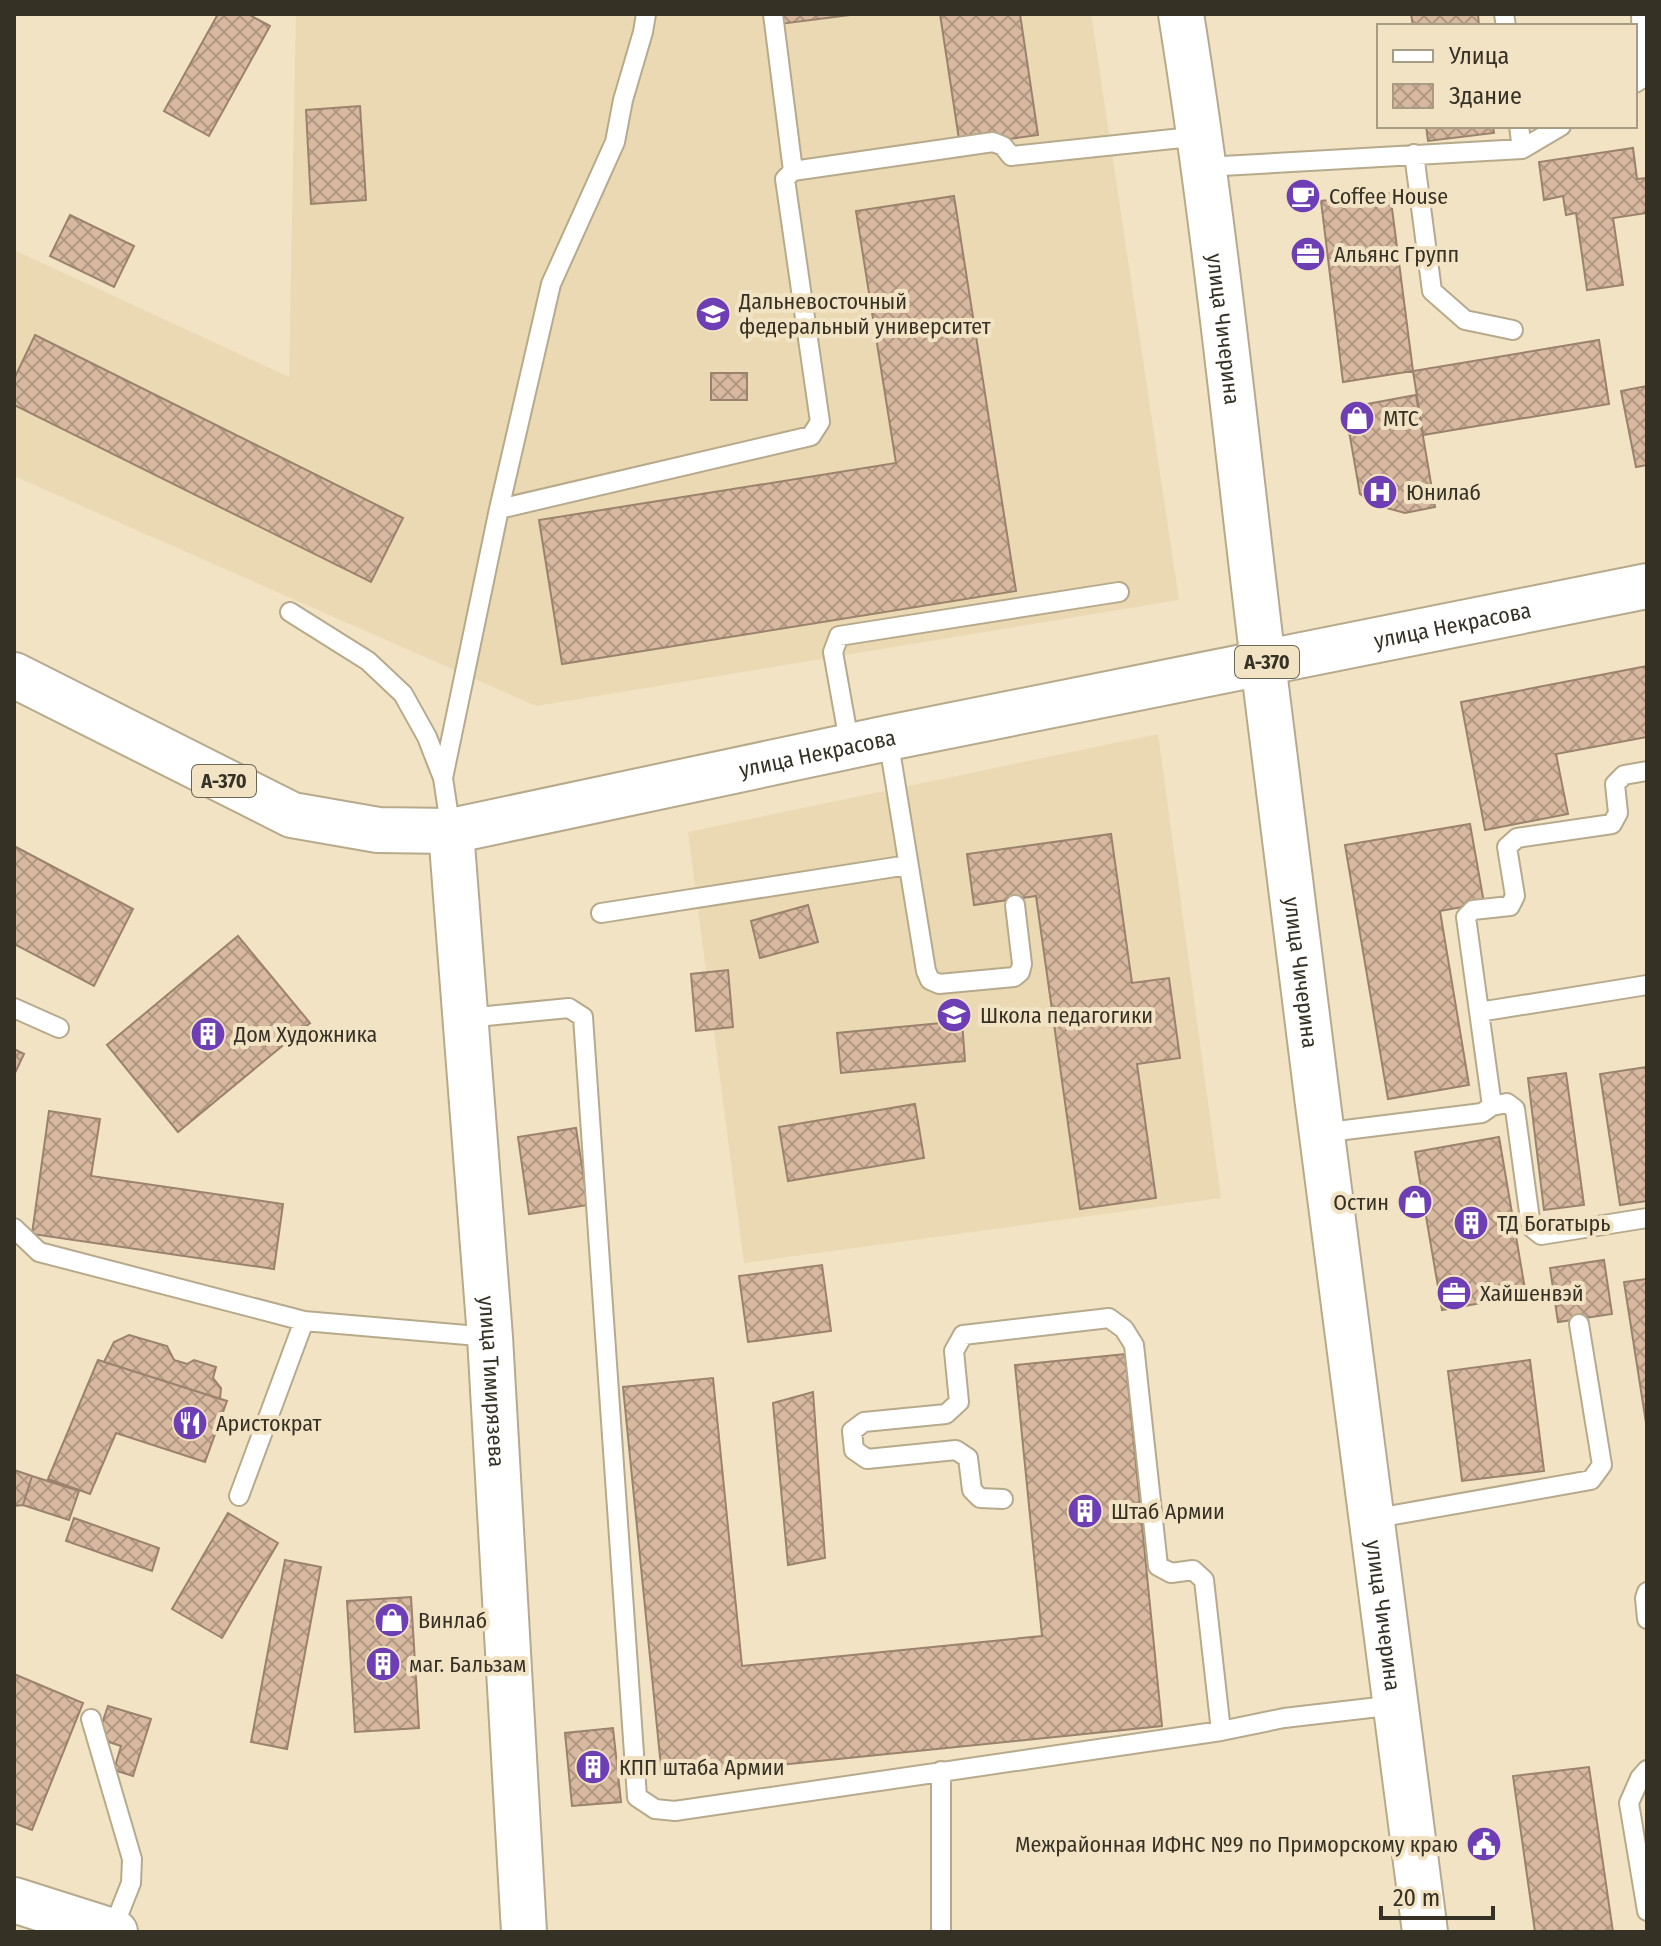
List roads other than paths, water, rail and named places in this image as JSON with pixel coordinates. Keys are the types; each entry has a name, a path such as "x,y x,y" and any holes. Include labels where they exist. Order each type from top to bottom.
{"main road":[{"name":"улица Чичерина","path":"1181,14 1203,151 1321,1133 1425,1932"},
{"name":"улица Некрасова","path":"14,675 292,815 378,830 451,831 869,742 1647,586"},
{"name":"улица Тимирязева","path":"451,831 490,1337 524,1932"},
{"path":"14,1900 114,1932"}],"lane":[{"path":"443,778 499,509 551,284 615,142 646,14"},
{"path":"773,14 793,171"},
{"path":"1637,82 1643,78 1641,14"},
{"path":"1519,128 1522,149"},
{"path":"499,509 811,436 820,422 785,179 793,171 993,142 1003,146 1011,156 1203,151 1414,154 1522,149 1558,128"},
{"path":"1414,154 1432,291 1465,320 1513,330"},
{"path":"1015,905 1022,964 1020,972 1014,977 939,984 930,980 908,865 869,742 833,652 839,636 1119,592"},
{"path":"290,612 368,661 403,694 427,737 443,778 451,831"},
{"path":"1492,1106 1466,917 1473,910 1510,906 1515,896 1507,847 1517,838 1612,824 1618,813 1615,784 1624,775 1647,771"},
{"path":"601,913 908,865"},
{"path":"1479,1012 1647,985"},
{"path":"14,1008 59,1028"},
{"path":"466,1018 569,1008 583,1017 637,1797 655,1809 675,1811 1221,1731 1284,1718 1396,1705"},
{"path":"1321,1133 1482,1113 1492,1106 1507,1103 1515,1109 1531,1227 1541,1235 1647,1218"},
{"path":"14,1228 39,1252 304,1321 490,1337"},
{"path":"1003,1499 980,1498 972,1490 968,1458 956,1450 867,1459 854,1450 852,1431 864,1422 946,1414 959,1402 954,1351 963,1335 1109,1318 1124,1329 1134,1345 1158,1566 1171,1573 1193,1570 1204,1580 1221,1731"},
{"path":"239,1496 304,1321"},
{"path":"1371,1519 1591,1480 1602,1465 1579,1324"},
{"path":"1647,1592 1647,1619"},
{"path":"91,1719 132,1859 131,1883 114,1932"},
{"path":"1647,1770 1629,1803 1647,1911"},
{"path":"941,1771 941,1932"}],"place":[{"name":"Coffee House","path":"1303,196"},
{"name":"Альянс Групп","path":"1308,254"},
{"name":"Дальневосточный федеральный университет","path":"713,314"},
{"name":"МТС","path":"1357,418"},
{"name":"Юнилаб","path":"1380,492"},
{"name":"Школа педагогики","path":"954,1015"},
{"name":"Дом Художника","path":"208,1034"},
{"name":"Остин","path":"1415,1202"},
{"name":"ТД Богатырь","path":"1471,1223"},
{"name":"Хайшенвэй","path":"1454,1293"},
{"name":"Аристократ","path":"190,1423"},
{"name":"Штаб Армии","path":"1085,1511"},
{"name":"Винлаб","path":"392,1620"},
{"name":"маг. Бальзам","path":"383,1664"},
{"name":"КПП штаба Армии","path":"593,1767"},
{"name":"Межрайонная ИФНС №9 по Приморскому краю","path":"1484,1844"}]}
